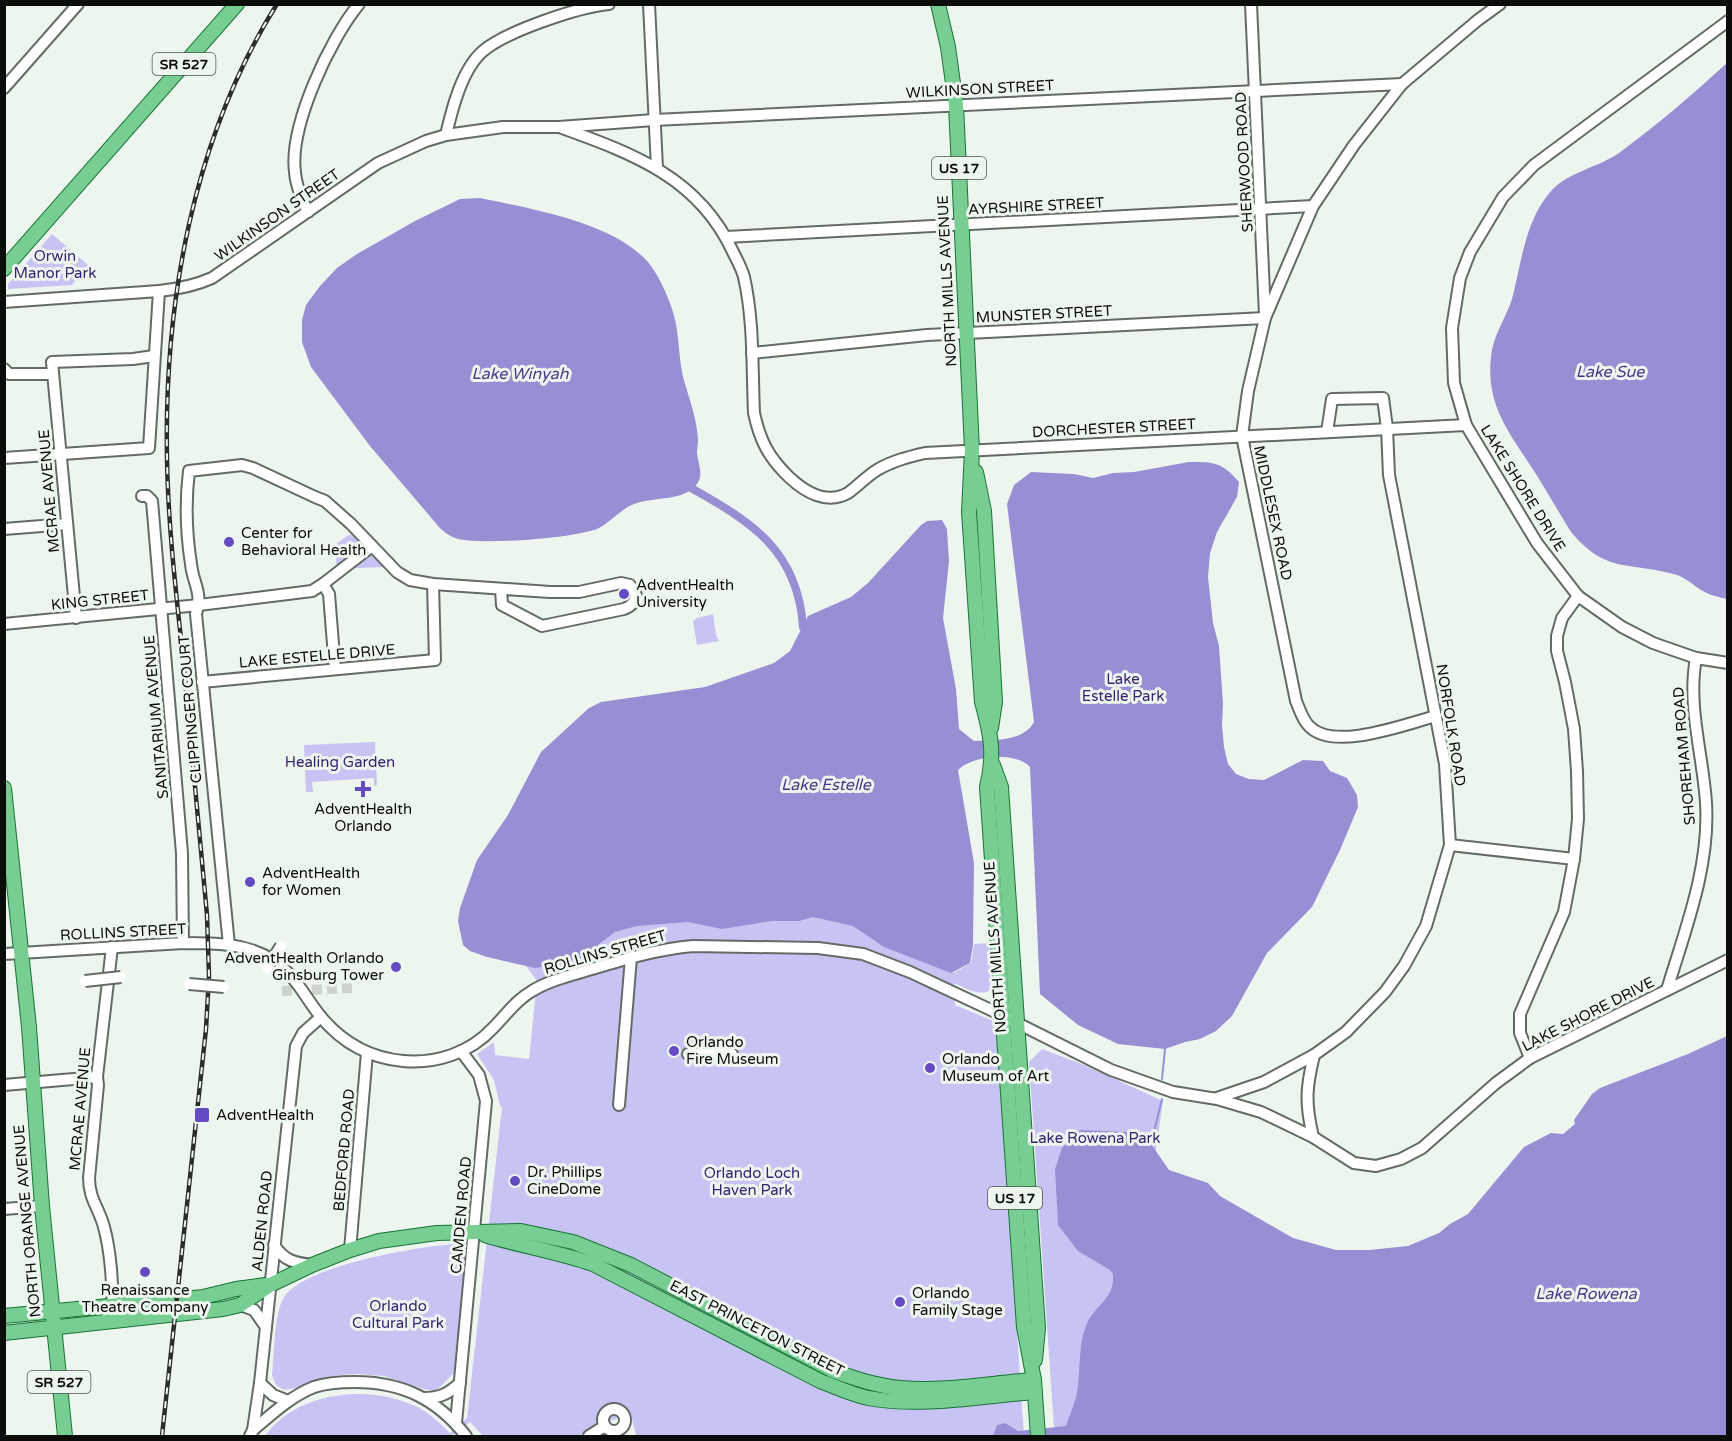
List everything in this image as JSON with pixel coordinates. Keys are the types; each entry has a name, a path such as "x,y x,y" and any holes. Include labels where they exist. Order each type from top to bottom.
{"main road":[{"name":"SR 527","path":"4,270 237,4"},
{"name":"NORTH MILLS AVENUE","path":"938,4 948,46 956,105 972,450 984,511 995,702 990,733 993,765 1001,787 1038,1328 1035,1386 1038,1437"},
{"name":"NORTH MILLS AVENUE","path":"993,765 987,788 1002,1015 1024,1327 1035,1386"},
{"name":"NORTH ORANGE AVENUE","path":"4,788 7,842 15,879 22,953 42,1206 65,1437"},
{"name":"EAST PRINCETON STREET","path":"4,1333 208,1311 240,1305 270,1285 350,1250 406,1236 521,1231 573,1242 631,1265 834,1371 879,1385 902,1388 1035,1386"},
{"name":"EAST PRINCETON STREET","path":"475,1232 511,1243 563,1253 593,1264 820,1381 866,1397 906,1402 930,1402 1035,1386"},
{"name":"EAST PRINCETON STREET","path":"4,1316 203,1297 236,1289 270,1285"}],"street":[{"path":"4,88 78,4"},
{"path":"308,212 294,171 295,152 303,116 316,79 332,45 359,4"},
{"path":"446,135 454,100 466,74 483,51 517,32 559,16 609,4"},
{"path":"649,4 657,168"},
{"name":"SHERWOOD ROAD","path":"1251,4 1265,318"},
{"name":"MIDDLESEX ROAD","path":"1436,716 1355,737 1338,738 1325,736 1310,728 1301,716 1242,436 1248,391 1265,318 1313,206 1354,145 1402,84 1500,4"},
{"name":"LAKE SHORE DRIVE","path":"1728,21 1534,165 1503,197 1470,252 1460,278 1452,328 1454,383 1466,425 1537,543 1578,596 1622,627 1653,643 1695,658 1728,663"},
{"name":"WILKINSON STREET","path":"4,302 159,291 184,288 212,278 378,163 401,151 446,135 503,127 559,127 654,120 1402,84"},
{"name":"WILKINSON STREET","path":"559,127 632,155 657,168 687,191 713,216 726,237 743,275 749,309 752,353"},
{"name":"AYRSHIRE STREET","path":"726,237 1313,206"},
{"path":"4,458 149,448 159,291"},
{"name":"MUNSTER STREET","path":"752,353 927,335 1265,318"},
{"name":"DORCHESTER STREET","path":"752,353 754,413 757,428 767,452 801,489 819,497 832,498 846,494 877,470 901,459 926,453 1466,425"},
{"name":"MCRAE AVENUE","path":"76,618 52,362 154,356"},
{"path":"4,369 9,374 53,374"},
{"name":"NORFOLK ROAD","path":"1217,1099 1264,1082 1314,1055 1346,1032 1385,992 1404,966 1426,926 1450,845 1445,764 1389,475 1383,398 1332,399 1327,432"},
{"name":"CLIPPINGER COURT","path":"229,945 196,614 200,594 191,567 185,516 189,471 231,465 253,468 325,501 372,546"},
{"name":"SANITARIUM AVENUE","path":"142,496 147,496 152,501 182,853 183,943"},
{"path":"4,530 67,524"},
{"path":"372,546 397,572 410,580 501,589 579,592 621,583 630,585 636,595 635,601 624,609 542,626 502,605 501,589"},
{"name":"KING STREET","path":"4,624 199,605 312,591 372,546"},
{"path":"323,584 329,594 335,669"},
{"name":"LAKE ESTELLE DRIVE","path":"202,682 435,660 433,584"},
{"path":"1530,1058 1520,1033 1520,1014 1564,912 1574,860 1578,819 1574,729 1557,651 1557,636 1562,618 1578,596"},
{"name":"SHOREHAM ROAD","path":"1667,990 1700,876 1706,842 1706,803 1693,699 1692,675 1695,658"},
{"path":"1450,845 1574,860"},
{"name":"ROLLINS STREET","path":"4,954 183,943 229,945 250,950 271,959 287,971 298,982 321,1017 338,1034 367,1053 391,1060 445,1058 479,1041 516,1003 532,991 568,976 632,957 669,948 693,946 839,950 863,954 910,972 1016,1022"},
{"path":"267,968 281,946"},
{"name":"MCRAE AVENUE","path":"112,947 97,1077 89,1190 104,1226 110,1256 113,1307"},
{"path":"619,1105 632,957"},
{"name":"LAKE SHORE DRIVE","path":"1016,1022 1111,1070 1146,1084 1173,1092 1217,1099 1261,1112 1313,1137 1354,1163 1376,1166 1401,1159 1422,1148 1496,1083 1530,1058 1728,960"},
{"path":"85,981 121,976"},
{"path":"189,984 224,987"},
{"name":"ALDEN ROAD","path":"252,1433 260,1383 296,1046 303,1033 321,1017"},
{"name":"CAMDEN ROAD","path":"456,1423 486,1101 479,1075 461,1051"},
{"name":"BEDFORD ROAD","path":"350,1250 367,1053"},
{"path":"688,1054 732,1054"},
{"path":"1313,1137 1307,1112 1306,1095 1314,1055"},
{"path":"4,1085 97,1077"},
{"path":"4,1209 42,1206"},
{"path":"274,1245 284,1258 293,1263 312,1265"},
{"path":"682,1309 687,1295"},
{"path":"695,1316 701,1302"},
{"path":"240,1305 254,1310 266,1327"},
{"path":"252,1433 288,1401 314,1387 349,1382 373,1382 398,1386 423,1398 443,1410 466,1437"},
{"path":"260,1383 273,1395 288,1401"},
{"path":"423,1398 444,1396 460,1383"},
{"path":"589,1437 605,1426"}],"green space":[{"name":"Orwin Manor Park","path":"52,234 88,265 72,285 8,289 8,284"},
{"path":"355,534 385,567 336,569 337,543"},
{"path":"713,614 719,641 697,645 693,621"},
{"name":"Healing Garden","path":"375,742 377,785 374,786 374,778 312,782 313,792 306,792 304,745"},
{"name":"Orlando Loch Haven Park","path":"792,898 951,947 953,973 971,963 974,944 989,943 991,990 981,993 954,983 955,1005 996,1022 1024,1436 636,1436 631,1414 604,1423 578,1436 483,1436 470,1422 451,1436 265,1436 278,1421 313,1401 354,1394 394,1398 413,1405 433,1417 450,1433 467,1418 502,1107 494,1080 477,1054 494,1042 495,1055 529,1059 537,981 526,966 501,960 588,933"},
{"name":"Lake Rowena Park","path":"1042,1049 1084,1065 1163,1101 1108,1423 1054,1428 1029,1062"},
{"name":"Orlando Cultural Park","path":"456,1244 465,1254 465,1264 455,1372 437,1390 427,1390 384,1376 359,1374 318,1379 301,1387 284,1390 276,1385 272,1376 278,1315 283,1299 294,1287 312,1277 362,1260"}],"water":[{"name":"Lake Sue","path":"1727,63 1727,599 1704,592 1677,575 1608,561 1584,546 1571,532 1508,431 1495,402 1490,369 1494,342 1512,299 1531,225 1552,190 1575,174 1619,153"},
{"name":"Lake Winyah","path":"480,198 570,219 592,227 633,248 652,267 664,289 674,316 683,377 694,413 700,476 692,489 677,496 632,505 599,528 588,532 550,538 505,541 455,538 438,526 370,446 311,367 302,342 302,320 306,305 337,268 415,221 460,199"},
{"name":"Lake Estelle","path":"1189,462 1217,464 1228,470 1239,482 1237,497 1217,532 1210,553 1208,577 1213,623 1219,646 1222,725 1228,764 1236,774 1249,779 1264,780 1303,760 1323,761 1330,771 1347,778 1357,795 1358,807 1312,907 1267,953 1232,1016 1216,1031 1200,1039 1165,1049 1118,1044 1078,1025 1040,994 1030,767 1023,762 1005,757 983,758 958,770 974,863 973,945 970,963 951,973 884,947 853,926 813,917 799,921 771,921 722,929 688,922 637,926 615,932 581,958 535,968 487,957 470,951 463,945 458,921 460,908 477,860 508,815 541,752 589,708 601,702 705,687 774,663 790,651 808,616 851,597 868,583 927,521 942,520 947,529 949,561 943,618 956,689 959,729 974,741 1007,739 1023,733 1034,722 1007,504 1014,485 1031,472 1074,474 1093,478"},
{"name":"Lake Rowena","path":"1727,1036 1727,1436 993,1436 997,1425 1005,1423 1018,1431 1066,1426 1077,1391 1084,1332 1094,1312 1107,1297 1113,1283 1113,1274 1110,1270 1078,1251 1058,1225 1055,1169 1062,1148 1080,1130 1126,1132 1151,1144 1169,1170 1208,1183 1220,1196 1293,1238 1336,1250 1369,1250 1408,1246 1439,1233 1468,1214 1524,1147 1551,1133 1563,1134 1575,1124 1574,1120 1592,1094 1600,1088 1688,1054"}],"waterway":[{"path":"691,488 734,513 768,542 792,578 803,627"},
{"path":"1162,1079 1165,1049"},
{"path":"1151,1144 1162,1099"}],"tunnel":[{"path":"282,991 355,988"}],"railway":[{"path":"162,1436 206,1029 209,976 207,915 169,508 167,399 171,340 178,281 189,223 204,165 224,110 248,56 277,4"}],"place":[{"name":"Center for Behavioral Health","path":"229,542"},
{"name":"AdventHealth University","path":"624,594"},
{"name":"AdventHealth Orlando","path":"363,789"},
{"name":"AdventHealth for Women","path":"250,882"},
{"name":"AdventHealth Orlando Ginsburg Tower","path":"396,967"},
{"name":"Orlando Fire Museum","path":"674,1051"},
{"name":"Orlando Museum of Art","path":"930,1068"},
{"name":"AdventHealth","path":"202,1115"},
{"name":"Dr. Phillips CineDome","path":"515,1181"},
{"name":"Renaissance Theatre Company","path":"145,1272"},
{"name":"Orlando Family Stage","path":"900,1302"}],"park label":[{"name":"Lake Estelle Park","path":"1123,688"}]}
